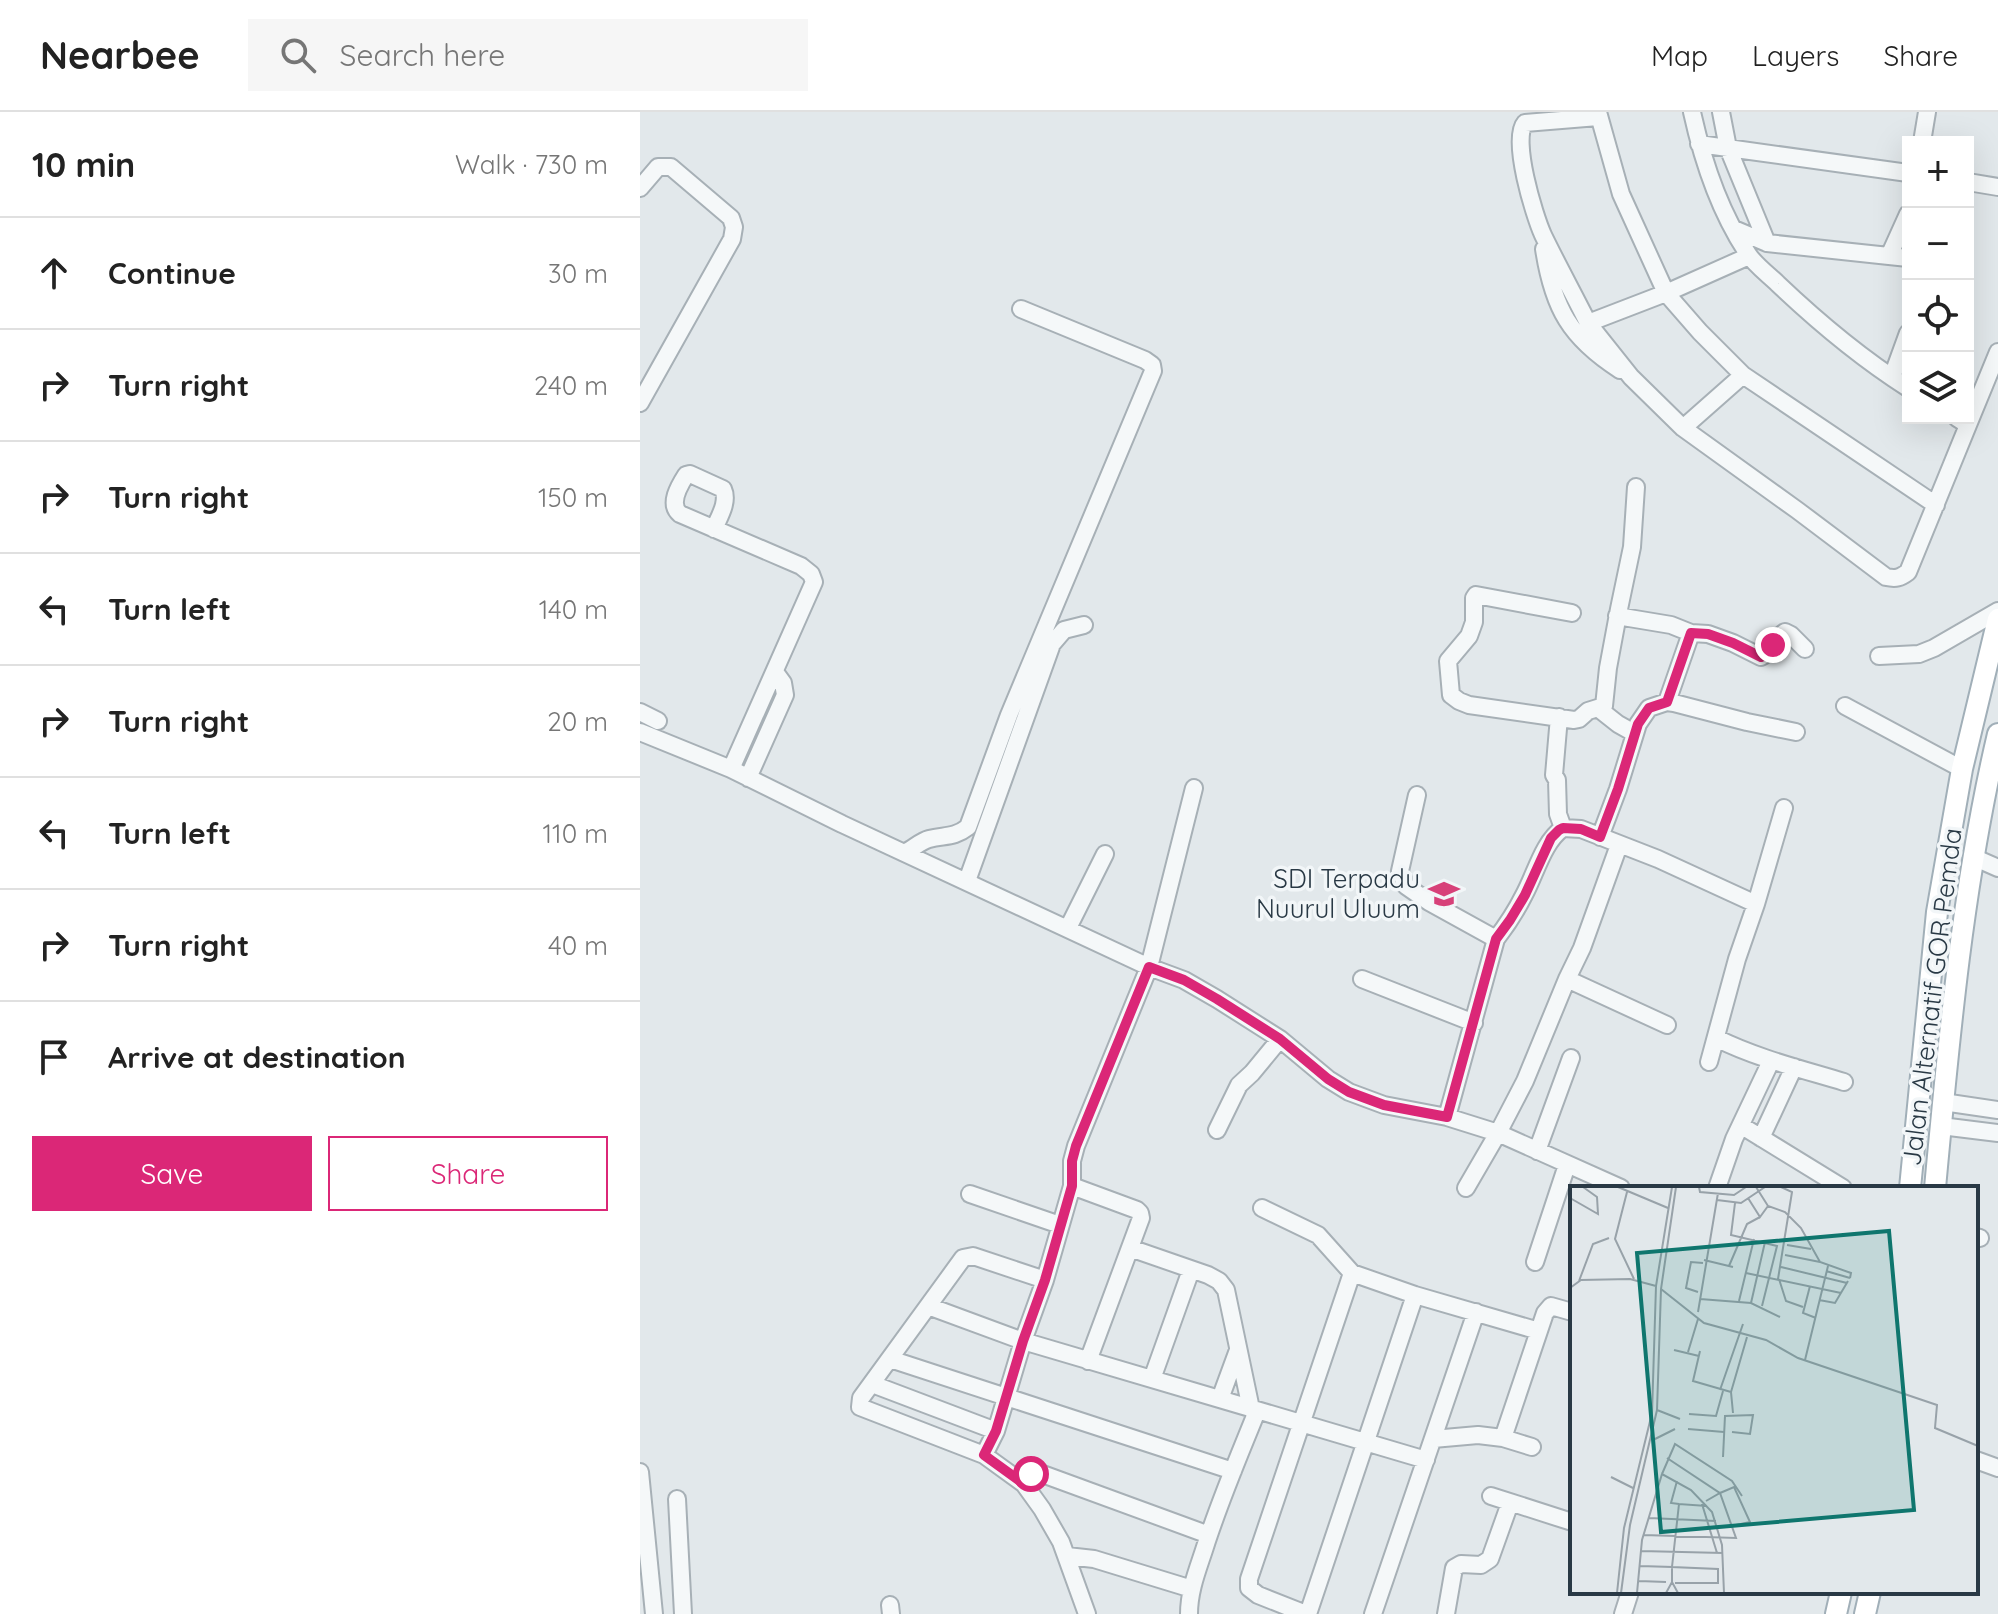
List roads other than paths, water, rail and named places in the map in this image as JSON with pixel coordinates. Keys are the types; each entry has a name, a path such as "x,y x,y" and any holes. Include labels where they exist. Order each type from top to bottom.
{"main road":[{"name":"Jalan Alternatif GOR Pemda","path":"1910,1186 1937,912 1962,769 1998,619"},
{"name":"Jalan Alternatif GOR Pemda","path":"1935,1186 1964,914 1973,857 1992,790 1996,747"},
{"path":"1836,1614 1841,1594"},
{"path":"1865,1614 1870,1594"}],"street":[{"path":"1692,112 1717,197 1749,256 1818,322 1902,384"},
{"path":"1721,112 1728,148 1767,243"},
{"path":"1923,136 1927,112"},
{"path":"1631,377 1596,355 1563,316 1555,297 1522,163 1520,148 1522,125 1525,123 1598,114 1621,194 1666,293 1743,375 1936,505"},
{"path":"1699,144 1902,172"},
{"path":"640,188 658,167 671,167 731,218 734,227 732,239 640,403"},
{"path":"1974,183 1998,187"},
{"path":"1889,256 1902,227"},
{"path":"1734,229 1767,243 1902,257"},
{"path":"1541,231 1588,323 1631,377 1683,428 1886,577 1901,578 1908,572 1936,505 1962,424"},
{"path":"1588,323 1749,256"},
{"path":"906,852 926,840 958,834 968,827 1009,715 1153,371 1152,365 1145,360 1021,309"},
{"path":"1892,377 1902,350"},
{"path":"1974,400 1998,352"},
{"path":"1683,428 1743,375"},
{"path":"1572,613 1476,595 1474,622 1469,636 1448,661 1451,695 1469,705 1574,720 1604,706 1617,616 1632,547 1636,487"},
{"path":"714,529 801,566 811,574 814,582 731,769"},
{"path":"1879,656 1919,654 1998,611"},
{"path":"1617,616 1708,634 1761,657 1785,632 1805,649"},
{"path":"967,881 1052,644 1064,630 1084,625"},
{"path":"1667,702 1691,633"},
{"path":"748,778 785,695 783,683 775,672"},
{"path":"1600,837 1634,733 1649,708 1667,702 1796,732"},
{"path":"1845,706 1962,769"},
{"path":"1599,709 1634,733"},
{"path":"640,712 658,721"},
{"path":"1559,717 1554,775 1557,780 1558,814 1563,828"},
{"path":"640,732 731,769 1149,967 1184,980 1280,1039 1328,1079 1349,1092 1384,1105 1447,1117 1498,1133 1616,1186"},
{"path":"984,1455 996,1431 1045,1280 1072,1186 1072,1161 1076,1146 1149,967 1194,788"},
{"path":"1417,795 1400,871 1406,886 1496,939"},
{"path":"1709,1062 1784,808"},
{"path":"1447,1117 1496,939 1525,895 1551,838 1563,828 1581,829 1678,867 1756,904"},
{"path":"1466,1188 1525,1081 1582,948 1619,845"},
{"path":"1068,928 1105,854"},
{"path":"1973,857 1998,868"},
{"path":"1362,979 1474,1023"},
{"path":"1567,979 1667,1025"},
{"path":"1716,1038 1771,1061 1844,1082"},
{"path":"1217,1130 1239,1085 1280,1039"},
{"path":"1537,1151 1571,1058"},
{"path":"1718,1186 1734,1139 1771,1061"},
{"path":"1761,1138 1794,1067"},
{"path":"1943,1102 1998,1110"},
{"path":"1742,1126 1840,1186"},
{"path":"1941,1126 1998,1133"},
{"path":"1535,1262 1567,1165"},
{"path":"1072,1186 1137,1210 1141,1218 1088,1361"},
{"path":"970,1194 1060,1225"},
{"path":"1262,1208 1318,1235 1352,1273 1539,1331"},
{"path":"1130,1248 1219,1281 1226,1290 1254,1410 1209,1535 1192,1589 1189,1614"},
{"path":"1045,1280 973,1256 963,1258 861,1398 860,1407 984,1455 1024,1484 1042,1509 1067,1556 1087,1614"},
{"path":"1152,1379 1191,1270"},
{"path":"1352,1273 1249,1579 1249,1588 1258,1595 1307,1614 1415,1295"},
{"path":"928,1306 1023,1341 1426,1460"},
{"path":"1503,1438 1545,1313 1551,1306 1570,1311"},
{"path":"1373,1614 1476,1312"},
{"path":"1220,1399 1238,1348"},
{"path":"890,1359 1233,1471"},
{"path":"872,1384 996,1431"},
{"path":"1433,1439 1478,1435 1503,1438 1532,1447"},
{"path":"1978,1461 1998,1468"},
{"path":"640,1472 654,1614"},
{"path":"1024,1484 1028,1476 1037,1472 1209,1535"},
{"path":"1491,1496 1570,1521"},
{"path":"677,1499 683,1614"},
{"path":"1446,1614 1454,1568 1461,1564 1481,1565 1490,1559 1510,1503"},
{"path":"1067,1556 1094,1559 1192,1589"},
{"path":"1623,1614 1629,1594"}],"place":[{"name":"SDI Terpadu Nuurul Uluum","path":"1444,894"}]}
